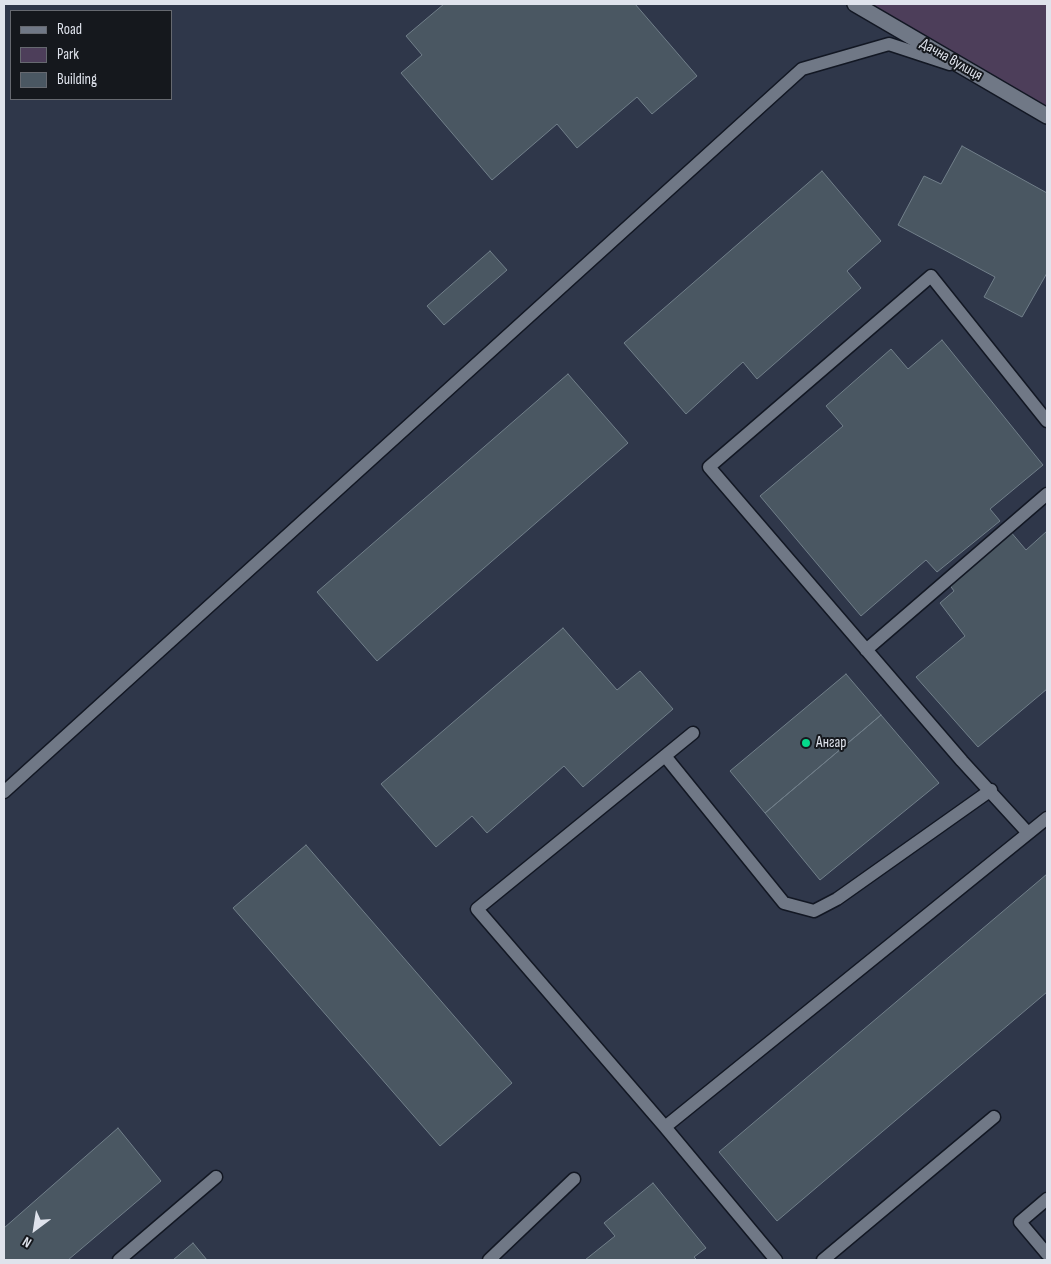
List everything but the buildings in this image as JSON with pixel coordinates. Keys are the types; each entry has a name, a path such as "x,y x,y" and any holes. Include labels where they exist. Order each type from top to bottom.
{"street":[{"name":"Дачна вулиця","path":"855,4 1047,116"}],"lane":[{"path":"4,792 802,69 889,44 966,69"},
{"path":"1028,833 991,790 962,761 708,467 931,276 1047,421"},
{"path":"866,650 1047,494"},
{"path":"693,733 476,909 776,1260"},
{"path":"666,756 784,903 814,911 837,899 991,790"},
{"path":"665,1128 1047,818"},
{"path":"823,1260 994,1117"},
{"path":"119,1260 216,1177"},
{"path":"489,1260 574,1179"},
{"path":"1047,1199 1020,1222 1047,1254"}],"shaded area":[{"path":"4,4 852,4 1047,116 1047,1260 4,1260"}],"green space":[{"path":"866,4 1047,4 1047,109"}],"place":[{"name":"Ангар","path":"806,743"}]}
